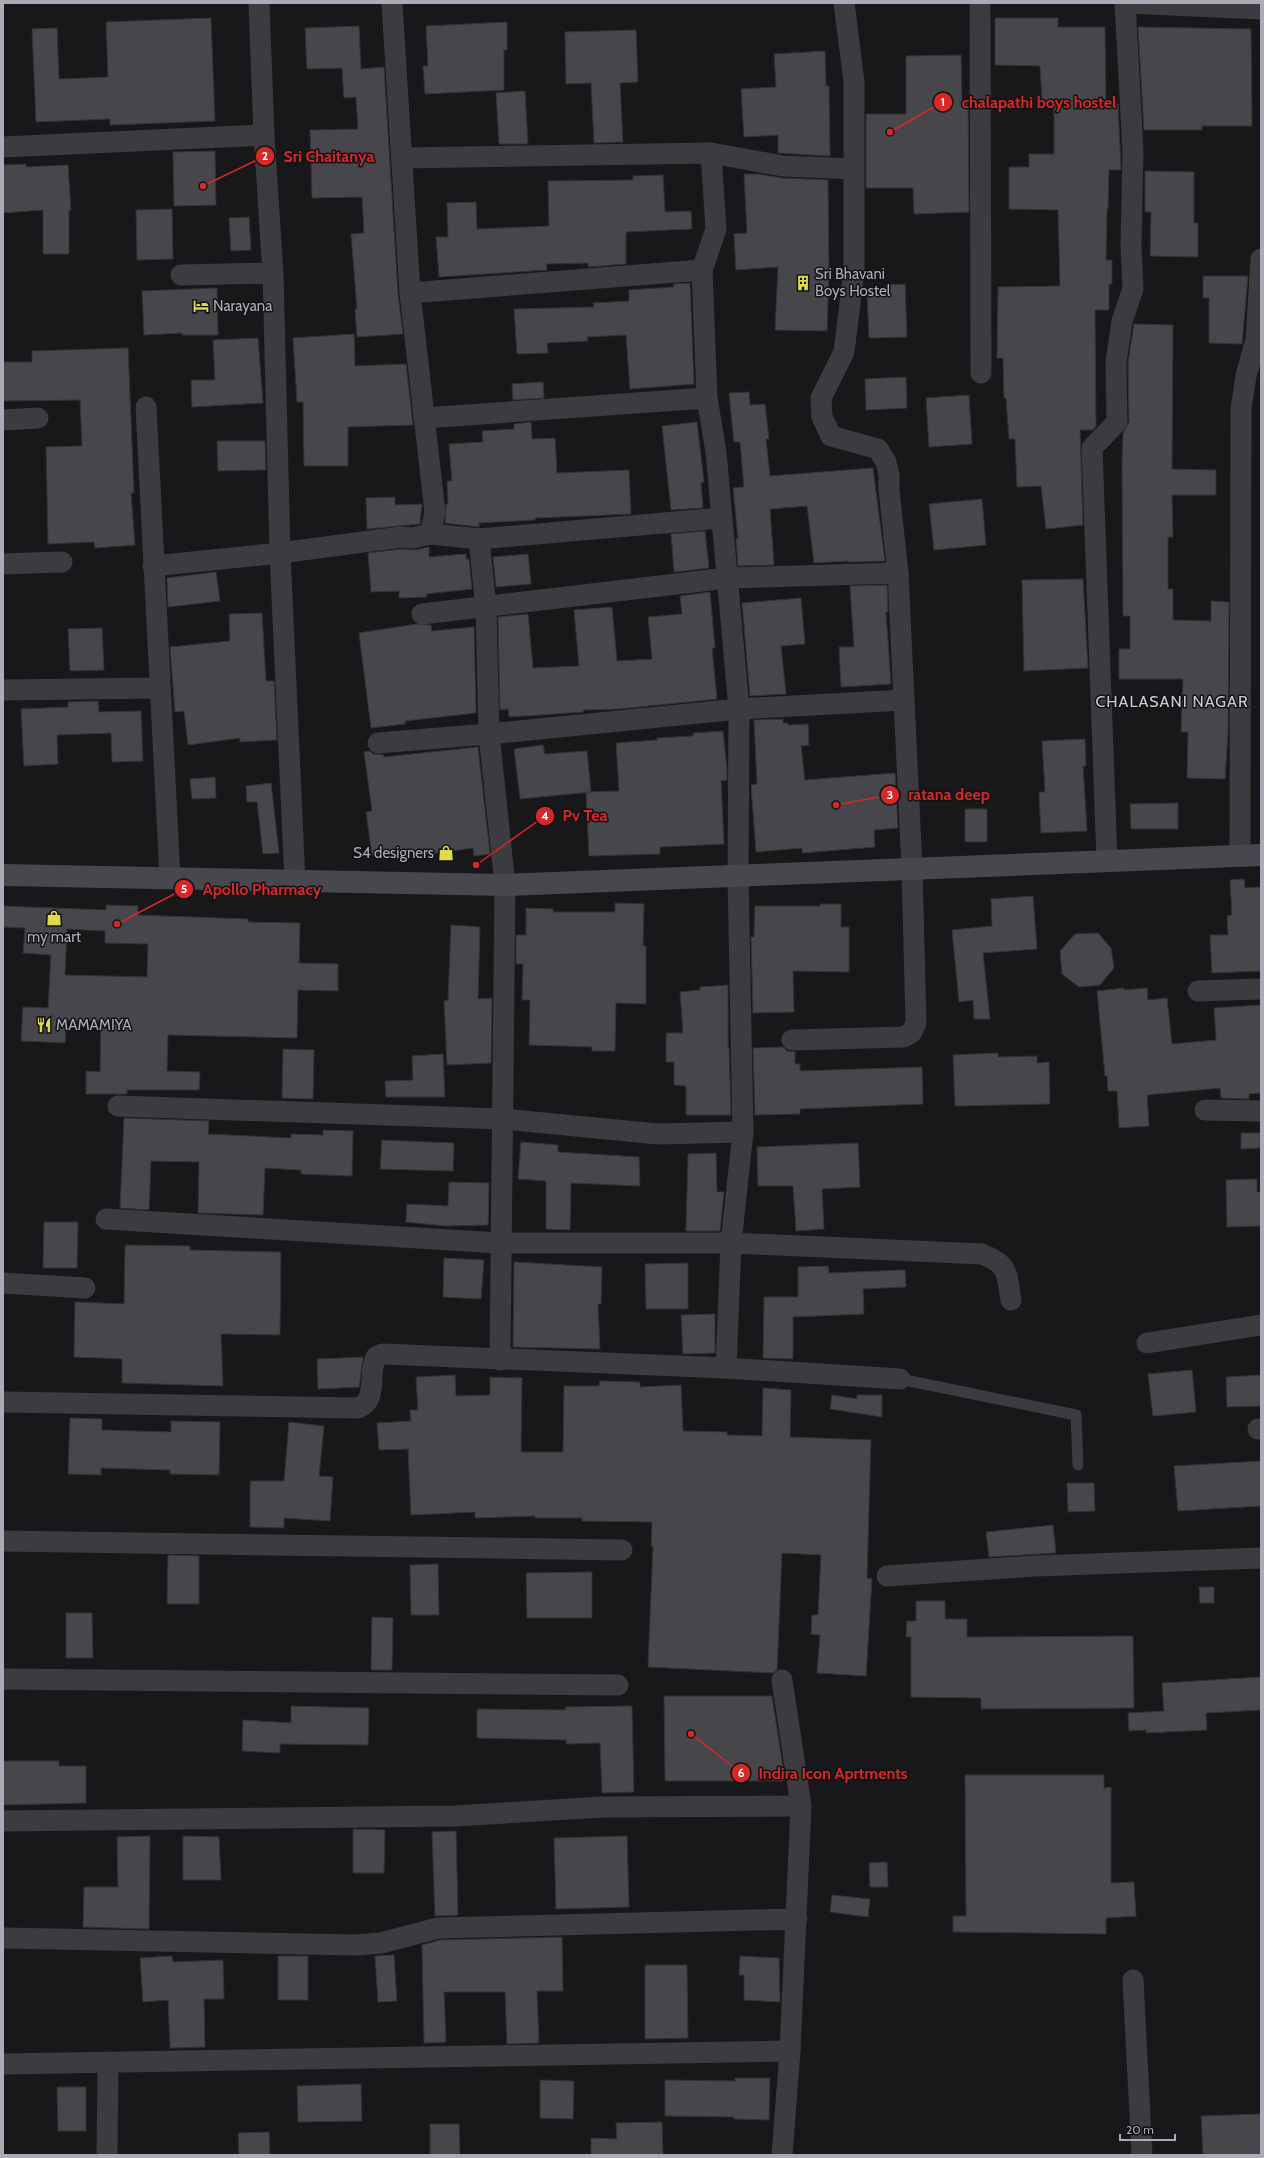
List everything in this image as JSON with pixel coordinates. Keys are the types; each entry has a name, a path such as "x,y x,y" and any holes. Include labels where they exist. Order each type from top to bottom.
{"main road":[{"path":"3,875 170,877 295,882 505,885 1251,855"}],"street":[{"path":"259,3 264,135 273,273 280,553 295,882"},
{"path":"392,3 410,293 436,512 430,534"},
{"path":"792,1040 904,1037 912,1032 916,1023 912,868 898,573 889,490 890,475 886,462 878,449 831,436 822,417 821,398 844,352 854,270 854,82 844,3"},
{"path":"980,3 980,373"},
{"path":"1107,861 1092,448 1117,422 1116,362 1122,321 1133,289 1131,245 1133,151 1126,3 1261,9"},
{"path":"3,147 264,135"},
{"path":"402,158 712,153 783,166 853,169"},
{"path":"712,153 716,228 702,270 707,398 716,452 739,709 738,875 743,1132 731,1243 726,1368"},
{"path":"1251,855 1241,409 1246,376 1256,339 1261,259"},
{"path":"410,293 702,270"},
{"path":"181,274 273,273"},
{"path":"424,418 707,398"},
{"path":"146,407 152,566 170,877"},
{"path":"3,420 38,418"},
{"path":"152,566 280,553 400,537 413,538 430,534 479,539 721,518"},
{"path":"479,539 486,608 489,734 505,885 503,1119 500,1243 500,1360"},
{"path":"3,564 62,562"},
{"path":"422,614 486,608 727,578 898,573"},
{"path":"3,690 159,688"},
{"path":"378,743 489,734 739,709 904,700"},
{"path":"1198,991 1261,989"},
{"path":"118,1106 503,1119 658,1134 743,1132"},
{"path":"1205,1110 1261,1111"},
{"path":"106,1219 500,1243 731,1243 982,1254 998,1260 1006,1270 1011,1300"},
{"path":"3,1283 85,1288"},
{"path":"1147,1343 1261,1325"},
{"path":"3,1402 358,1408 366,1405 370,1398 372,1365 376,1357 379,1355 726,1368 900,1379"},
{"path":"3,1541 622,1550"},
{"path":"887,1576 1035,1566 1261,1558"},
{"path":"3,1679 618,1685"},
{"path":"782,1680 801,1806 790,2052 782,2155"},
{"path":"3,1821 455,1816 602,1807 801,1806"},
{"path":"3,1938 355,1946 381,1943 438,1928 797,1919"},
{"path":"1133,1980 1142,2155"},
{"path":"3,2064 790,2052"},
{"path":"108,2063 108,2155"}],"lane":[{"path":"900,1379 1076,1415 1078,1465"}],"building":[{"path":"211,18 215,121 110,125 110,119 36,122 32,29 57,28 59,79 108,77 106,22"},
{"path":"995,18 1058,18 1058,27 1105,27 1106,104 1118,104 1121,170 1109,170 1106,260 1112,260 1112,284 1109,284 1109,310 1095,310 1096,426 1093,430 1080,430 1083,525 1046,529 1041,486 1017,487 1015,439 1009,439 1006,398 1004,398 1003,358 997,358 998,287 1060,286 1058,210 1009,209 1009,167 1029,167 1029,154 1054,154 1054,100 1042,101 1040,66 995,65"},
{"path":"507,22 507,50 504,50 504,90 425,94 423,66 428,66 426,26"},
{"path":"359,26 361,69 384,67 398,294 403,334 357,337 355,309 357,309 351,234 364,233 362,197 312,198 310,130 358,129 356,97 344,98 342,68 307,69 305,28"},
{"path":"1138,27 1251,29 1252,126 1202,126 1202,130 1144,130"},
{"path":"636,30 638,82 620,83 623,142 594,143 591,83 566,84 565,32"},
{"path":"825,51 826,86 829,86 830,156 778,153 778,135 744,137 741,89 776,87 774,54"},
{"path":"961,55 962,100 968,100 969,212 914,214 913,188 866,188 866,114 906,114 906,56"},
{"path":"525,91 528,144 499,144 496,93"},
{"path":"215,151 216,205 174,206 173,152"},
{"path":"26,164 26,167 68,165 71,210 69,210 69,254 43,254 43,210 3,213 3,165"},
{"path":"1145,171 1194,172 1194,223 1198,223 1198,257 1150,256 1151,212 1145,212"},
{"path":"744,174 758,174 782,178 828,180 829,270 827,331 775,330 778,267 736,270 734,234 747,233"},
{"path":"663,175 665,212 691,211 692,229 626,232 626,264 588,267 588,263 546,264 547,270 439,277 436,237 448,237 447,203 476,202 477,229 549,226 548,181 633,180 633,176"},
{"path":"172,209 173,259 137,260 136,210"},
{"path":"249,217 251,250 231,251 229,218"},
{"path":"1203,276 1248,276 1242,344 1209,343 1209,298 1203,298"},
{"path":"690,283 694,384 630,389 626,335 587,337 588,341 547,343 548,353 517,354 514,309 594,307 593,303 629,301 629,290 674,287 673,284"},
{"path":"905,284 907,337 869,338 867,292 886,291 886,285"},
{"path":"217,288 218,335 182,335 182,333 144,335 142,291"},
{"path":"1134,324 1173,325 1172,469 1216,470 1216,495 1172,495 1173,537 1168,537 1168,589 1173,589 1173,620 1211,621 1211,601 1229,602 1228,734 1225,779 1187,778 1188,732 1181,732 1183,679 1119,679 1119,649 1130,649 1130,616 1123,616 1122,465 1123,433 1129,422 1128,363"},
{"path":"354,334 355,366 406,364 413,425 348,427 348,466 304,466 303,402 297,402 293,338"},
{"path":"258,338 263,403 192,407 191,380 215,380 213,340"},
{"path":"128,348 134,493 131,493 135,545 95,548 94,542 48,544 46,447 82,446 80,400 3,401 3,362 32,362 32,351"},
{"path":"906,377 907,408 866,410 865,379"},
{"path":"543,382 544,398 513,400 512,384"},
{"path":"749,392 750,405 765,404 769,439 766,439 770,476 873,468 885,561 814,563 807,506 770,509 774,565 738,566 736,539 738,539 733,488 744,487 740,442 734,442 729,393"},
{"path":"969,395 972,444 929,447 926,398"},
{"path":"531,422 532,439 555,438 557,473 629,470 631,514 535,518 535,520 479,523 479,527 445,523 446,504 448,504 447,481 452,481 449,444 483,442 482,431 514,429 514,424"},
{"path":"697,422 704,482 701,483 703,508 671,510 662,426"},
{"path":"217,441 265,441 266,470 218,471"},
{"path":"395,497 395,505 422,504 420,524 367,529 366,498"},
{"path":"982,499 986,545 934,550 929,504"},
{"path":"705,531 709,568 674,572 671,534"},
{"path":"429,547 429,557 466,554 466,559 469,559 472,589 426,594 427,597 399,598 399,591 371,592 368,553 401,549 416,550"},
{"path":"528,554 531,584 496,587 493,557"},
{"path":"216,572 220,601 168,607 167,578"},
{"path":"1083,579 1088,668 1024,671 1022,580"},
{"path":"887,585 888,612 886,612 891,684 841,687 839,647 854,647 850,586"},
{"path":"710,592 715,648 712,648 717,699 619,709 583,710 584,712 509,717 508,709 500,710 498,617 528,614 533,668 579,666 574,610 612,607 617,661 652,659 648,617 682,614 680,596"},
{"path":"801,598 805,644 781,646 786,694 750,696 742,603"},
{"path":"262,613 266,681 274,681 277,740 240,742 240,738 188,745 184,711 175,712 170,647 230,641 229,614"},
{"path":"416,624 431,625 432,631 474,627 476,713 405,721 405,724 371,728 359,633"},
{"path":"102,628 104,670 70,671 68,629"},
{"path":"98,701 99,712 141,711 143,761 112,762 111,733 57,735 58,764 24,766 21,709 68,707 68,702"},
{"path":"783,719 783,723 788,723 788,725 808,724 809,745 801,746 805,780 895,773 898,828 874,830 875,847 802,853 802,848 756,852 751,785 757,784 754,720"},
{"path":"723,731 727,770 727,780 721,781 724,844 660,847 660,854 589,856 586,792 619,791 616,743 657,740 657,738 693,736 693,733"},
{"path":"1085,739 1086,766 1083,766 1087,831 1041,833 1039,792 1045,792 1042,741"},
{"path":"543,745 545,754 587,751 591,792 520,799 514,749"},
{"path":"478,747 490,854 474,856 473,848 421,855 420,850 372,855 366,812 372,811 364,752 370,751 373,754 384,755 384,757"},
{"path":"215,777 216,798 192,799 190,779"},
{"path":"271,783 279,853 263,854 257,802 247,802 246,786"},
{"path":"1178,803 1178,829 1131,829 1130,804"},
{"path":"965,809 987,809 987,842 965,842"},
{"path":"1244,879 1245,888 1261,887 1261,971 1212,973 1210,935 1228,935 1227,916 1232,915 1230,880"},
{"path":"1033,896 1037,949 983,953 990,1019 974,1019 973,1000 959,1002 952,930 992,926 991,899"},
{"path":"615,903 644,904 643,946 646,946 646,1004 616,1003 615,1051 592,1051 592,1047 529,1045 530,1000 522,1000 523,964 516,964 516,935 526,935 526,908 553,909 553,912 615,912"},
{"path":"820,904 841,904 841,927 849,927 849,972 793,971 794,1012 753,1013 751,937 754,937 755,906 820,906"},
{"path":"106,905 138,906 138,915 248,919 248,922 300,923 299,963 338,964 338,991 298,990 297,1038 168,1035 167,1071 200,1072 199,1090 127,1090 127,1094 86,1094 86,1071 100,1072 101,1021 66,1020 65,1043 21,1041 23,1007 48,1008 51,955 23,953 25,928 3,927 3,906 106,910","holes":["67,929 105,931 105,943 148,944 147,977 65,975"]},
{"path":"451,925 480,927 478,999 492,998 491,1063 447,1065 444,1001 448,1000"},
{"path":"1098,933 1111,948 1114,968 1100,985 1079,987 1062,974 1060,951 1075,934"},
{"path":"728,985 728,1048 731,1115 686,1115 686,1086 674,1085 674,1062 666,1062 666,1033 683,1033 680,992 700,990 700,987"},
{"path":"1124,988 1124,990 1147,988 1148,1000 1167,998 1172,1044 1216,1040 1214,1008 1261,1005 1261,1093 1249,1094 1249,1099 1221,1098 1220,1088 1147,1095 1149,1126 1119,1128 1117,1091 1108,1091 1107,1076 1105,1076 1097,991"},
{"path":"783,1047 787,1051 795,1052 795,1064 800,1064 800,1071 922,1067 923,1104 800,1109 800,1114 755,1115 753,1048"},
{"path":"283,1049 314,1050 313,1099 282,1098"},
{"path":"998,1053 998,1057 1037,1056 1037,1063 1049,1062 1050,1104 955,1106 953,1055"},
{"path":"443,1054 445,1097 386,1097 385,1081 413,1080 412,1056"},
{"path":"124,1118 209,1121 208,1134 291,1138 291,1134 323,1135 323,1130 353,1131 352,1176 301,1174 301,1170 265,1168 263,1215 198,1213 199,1162 151,1161 149,1210 120,1208"},
{"path":"1241,1133 1260,1133 1260,1148 1241,1149"},
{"path":"382,1140 454,1143 453,1171 380,1169"},
{"path":"521,1142 558,1145 558,1152 639,1157 640,1186 571,1183 570,1230 546,1229 546,1181 518,1179"},
{"path":"858,1143 860,1187 822,1189 824,1229 796,1231 793,1186 758,1186 757,1147"},
{"path":"716,1153 717,1192 724,1192 720,1231 686,1231 688,1154"},
{"path":"1257,1179 1257,1192 1261,1192 1261,1226 1227,1227 1226,1180"},
{"path":"449,1182 489,1183 488,1225 446,1226 406,1222 407,1204 448,1206"},
{"path":"44,1222 78,1222 77,1268 43,1268"},
{"path":"125,1245 190,1246 190,1250 281,1252 280,1335 221,1334 223,1386 122,1383 122,1359 74,1357 75,1302 124,1304"},
{"path":"444,1258 484,1260 481,1299 443,1297"},
{"path":"514,1262 602,1267 601,1304 598,1304 600,1349 513,1347"},
{"path":"688,1263 688,1309 646,1309 645,1264"},
{"path":"828,1266 829,1273 905,1270 906,1287 863,1289 864,1314 793,1317 793,1359 763,1358 764,1297 798,1297 798,1267"},
{"path":"715,1314 715,1353 683,1354 681,1315"},
{"path":"363,1357 359,1387 318,1389 317,1359"},
{"path":"1192,1370 1196,1412 1153,1416 1148,1374"},
{"path":"455,1375 456,1396 490,1395 490,1377 522,1378 521,1452 563,1452 564,1386 599,1386 600,1381 640,1382 640,1387 681,1385 683,1431 727,1432 727,1435 762,1436 763,1388 791,1390 790,1437 871,1440 867,1578 872,1579 866,1676 817,1673 820,1635 811,1634 812,1615 818,1615 821,1555 782,1553 777,1670 773,1673 648,1667 653,1546 651,1546 652,1522 582,1521 582,1518 535,1518 535,1516 475,1518 475,1512 411,1515 408,1449 379,1450 377,1423 411,1421 410,1410 418,1410 416,1377"},
{"path":"1261,1375 1261,1406 1227,1407 1226,1377"},
{"path":"832,1395 857,1399 857,1395 882,1395 882,1417 830,1409"},
{"path":"70,1418 102,1419 102,1430 171,1432 171,1421 220,1422 219,1475 170,1474 170,1470 101,1468 101,1475 68,1474"},
{"path":"289,1422 324,1426 319,1476 333,1477 330,1521 284,1518 284,1528 250,1527 250,1481 284,1481"},
{"path":"1261,1461 1261,1506 1178,1511 1174,1466"},
{"path":"1067,1483 1094,1483 1095,1511 1068,1512"},
{"path":"1053,1525 1056,1553 989,1557 986,1532"},
{"path":"168,1555 199,1556 199,1604 167,1604"},
{"path":"438,1564 439,1615 411,1615 410,1565"},
{"path":"592,1572 592,1618 527,1618 526,1573"},
{"path":"1199,1587 1214,1587 1214,1603 1200,1603"},
{"path":"916,1601 945,1601 945,1619 967,1619 967,1637 1133,1636 1134,1708 981,1709 981,1698 911,1697 911,1637 906,1637 907,1621 916,1621"},
{"path":"66,1613 92,1613 93,1658 66,1658"},
{"path":"372,1617 393,1618 392,1670 371,1670"},
{"path":"1261,1677 1261,1710 1206,1713 1207,1730 1146,1733 1146,1730 1129,1731 1128,1713 1164,1711 1162,1683"},
{"path":"664,1696 772,1696 785,1781 665,1781"},
{"path":"291,1706 369,1708 368,1745 280,1744 280,1753 242,1751 243,1720 291,1723"},
{"path":"632,1706 634,1792 602,1793 600,1743 566,1744 566,1740 477,1738 477,1709 566,1710 565,1707"},
{"path":"3,1761 59,1761 59,1766 86,1766 86,1803 3,1805"},
{"path":"965,1775 1104,1775 1104,1788 1111,1787 1111,1883 1134,1882 1136,1916 1106,1918 1106,1934 953,1932 953,1916 966,1916"},
{"path":"353,1829 385,1830 384,1873 353,1873"},
{"path":"456,1831 458,1915 435,1916 432,1832"},
{"path":"150,1836 149,1929 83,1927 84,1887 118,1887 117,1837"},
{"path":"183,1836 219,1837 221,1880 183,1880"},
{"path":"627,1836 629,1907 556,1909 554,1838"},
{"path":"887,1862 888,1887 870,1887 869,1863"},
{"path":"832,1895 870,1899 868,1917 830,1912"},
{"path":"562,1937 563,1991 537,1991 539,2043 507,2044 505,1992 444,1992 446,2042 424,2043 422,1945 440,1940"},
{"path":"394,1955 397,2001 378,2002 375,1956"},
{"path":"172,1956 173,1962 223,1960 224,1999 204,1999 205,2047 170,2048 168,2000 143,2002 140,1958"},
{"path":"278,1956 308,1956 308,2000 278,2000"},
{"path":"740,1956 779,1958 780,2002 744,2000 744,1975 739,1975"},
{"path":"645,1965 687,1965 688,2038 645,2039"},
{"path":"735,2078 770,2078 769,2120 734,2119 734,2117 665,2116 665,2080 735,2081"},
{"path":"540,2080 574,2081 573,2119 540,2118"},
{"path":"361,2084 362,2121 298,2122 297,2086"},
{"path":"57,2087 86,2087 86,2131 58,2131"},
{"path":"1261,2114 1261,2155 1203,2155 1201,2116"},
{"path":"662,2122 663,2155 591,2155 591,2138 617,2139 616,2123"},
{"path":"430,2124 459,2124 460,2155 430,2155"},
{"path":"269,2132 270,2155 239,2155 238,2133"}],"place":[{"name":"chalapathi boys hostel","path":"890,132"},
{"name":"Sri Chaitanya","path":"203,186"},
{"name":"Sri Bhavani Boys Hostel","path":"803,283"},
{"name":"Narayana","path":"201,306"},
{"name":"ratana deep","path":"836,805"},
{"name":"S4 designers","path":"446,853"},
{"name":"Pv Tea","path":"476,865"},
{"name":"my mart","path":"54,918"},
{"name":"Apollo Pharmacy","path":"117,924"},
{"name":"MAMAMIYA","path":"44,1025"},
{"name":"Indira Icon Aprtments","path":"691,1734"}],"district":[{"name":"CHALASANI NAGAR","path":"1172,701"}]}
